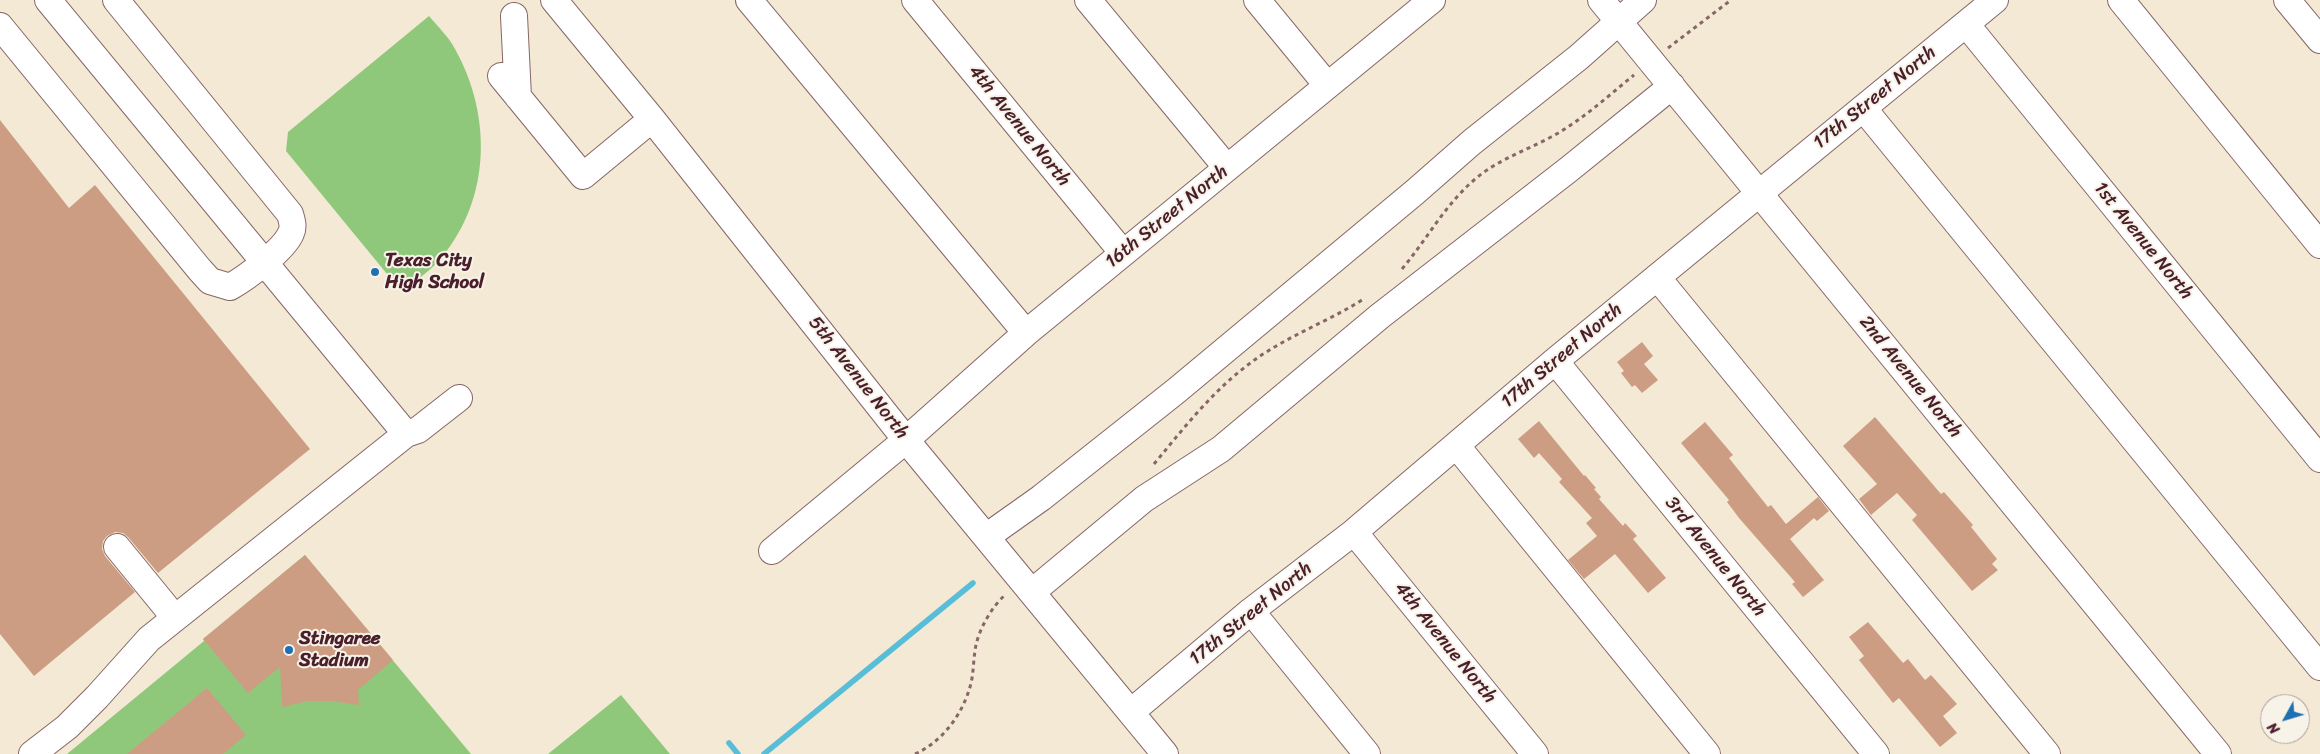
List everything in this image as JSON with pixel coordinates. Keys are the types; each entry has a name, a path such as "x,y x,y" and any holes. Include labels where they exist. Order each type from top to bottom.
{"street":[{"path":"48,0 406,434"},
{"path":"0,26 210,281 230,287 284,244 293,225 290,214 116,0"},
{"path":"518,97 506,15 540,7 550,0"},
{"name":"5th Avenue North","path":"554,0 652,119 906,440 1164,754"},
{"path":"749,0 1026,333"},
{"name":"4th Avenue North","path":"915,0 1123,253"},
{"path":"1088,0 1227,168"},
{"path":"1257,0 1327,85"},
{"name":"16th Street North","path":"772,551 906,440 1026,333 1430,0"},
{"name":"2nd Avenue North","path":"1601,0 2218,754"},
{"path":"986,537 1041,498 1176,392 1472,142 1579,57 1618,20 1643,0"},
{"name":"17th Street North","path":"1131,712 1252,611 1354,532 1555,361 1995,0"},
{"path":"2121,0 2320,245"},
{"path":"2287,0 2320,40"},
{"name":"1st Avenue North","path":"1966,24 2320,459"},
{"path":"501,76 583,176 652,119"},
{"path":"1032,592 1144,499 1221,449 1380,316 1568,170 1672,86"},
{"path":"1863,108 2320,667"},
{"path":"1657,277 2047,754"},
{"name":"3rd Avenue North","path":"1555,361 1876,754"},
{"path":"32,754 66,727 149,639 406,434 418,430 459,398"},
{"path":"1456,446 1707,754"},
{"name":"4th Avenue North","path":"1354,532 1535,754"},
{"path":"117,547 175,618"},
{"path":"1252,611 1367,754"}],"green space":[{"path":"429,16 453,45 467,74 480,128 481,156 477,183 470,209 458,234 433,267 401,291 286,151 288,132"},
{"name":"Stingaree Stadium","path":"305,555 471,754 67,754 204,641 203,639"},
{"path":"621,695 670,754 548,754"}],"building":[{"path":"0,120 69,208 95,185 310,449 158,573 123,533 115,532 107,536 103,541 102,549 105,556 135,592 34,676 0,634"},
{"path":"1642,342 1653,356 1644,364 1658,380 1642,393 1635,385 1632,387 1621,373 1624,371 1617,362"},
{"path":"1875,417 1941,494 1944,492 1973,525 1971,527 1997,559 1992,564 1998,570 1972,591 1912,520 1917,515 1897,493 1871,515 1859,499 1877,484 1843,446"},
{"path":"1539,421 1596,488 1594,489 1601,497 1599,499 1623,526 1625,523 1637,536 1633,539 1666,578 1648,593 1615,554 1584,579 1568,560 1597,536 1586,523 1592,518 1559,482 1562,479 1539,453 1534,458 1518,439"},
{"path":"1705,422 1733,455 1729,458 1768,507 1771,505 1786,524 1818,497 1829,511 1817,521 1814,518 1790,539 1824,580 1803,597 1792,584 1795,582 1739,518 1727,502 1729,500 1681,443"},
{"path":"305,555 393,660 358,690 359,705 331,701 308,701 282,707 280,667 248,693 203,639"},
{"path":"1868,622 1903,663 1908,659 1925,680 1931,675 1957,704 1943,716 1957,733 1940,747 1899,698 1893,703 1859,660 1864,656 1849,637"},
{"path":"207,688 246,735 223,754 127,754"}],"waterway":[{"path":"764,754 973,583"},
{"path":"729,743 738,754"}],"place":[{"name":"Texas City High School","path":"375,272"},
{"name":"Stingaree Stadium","path":"289,650"}]}
